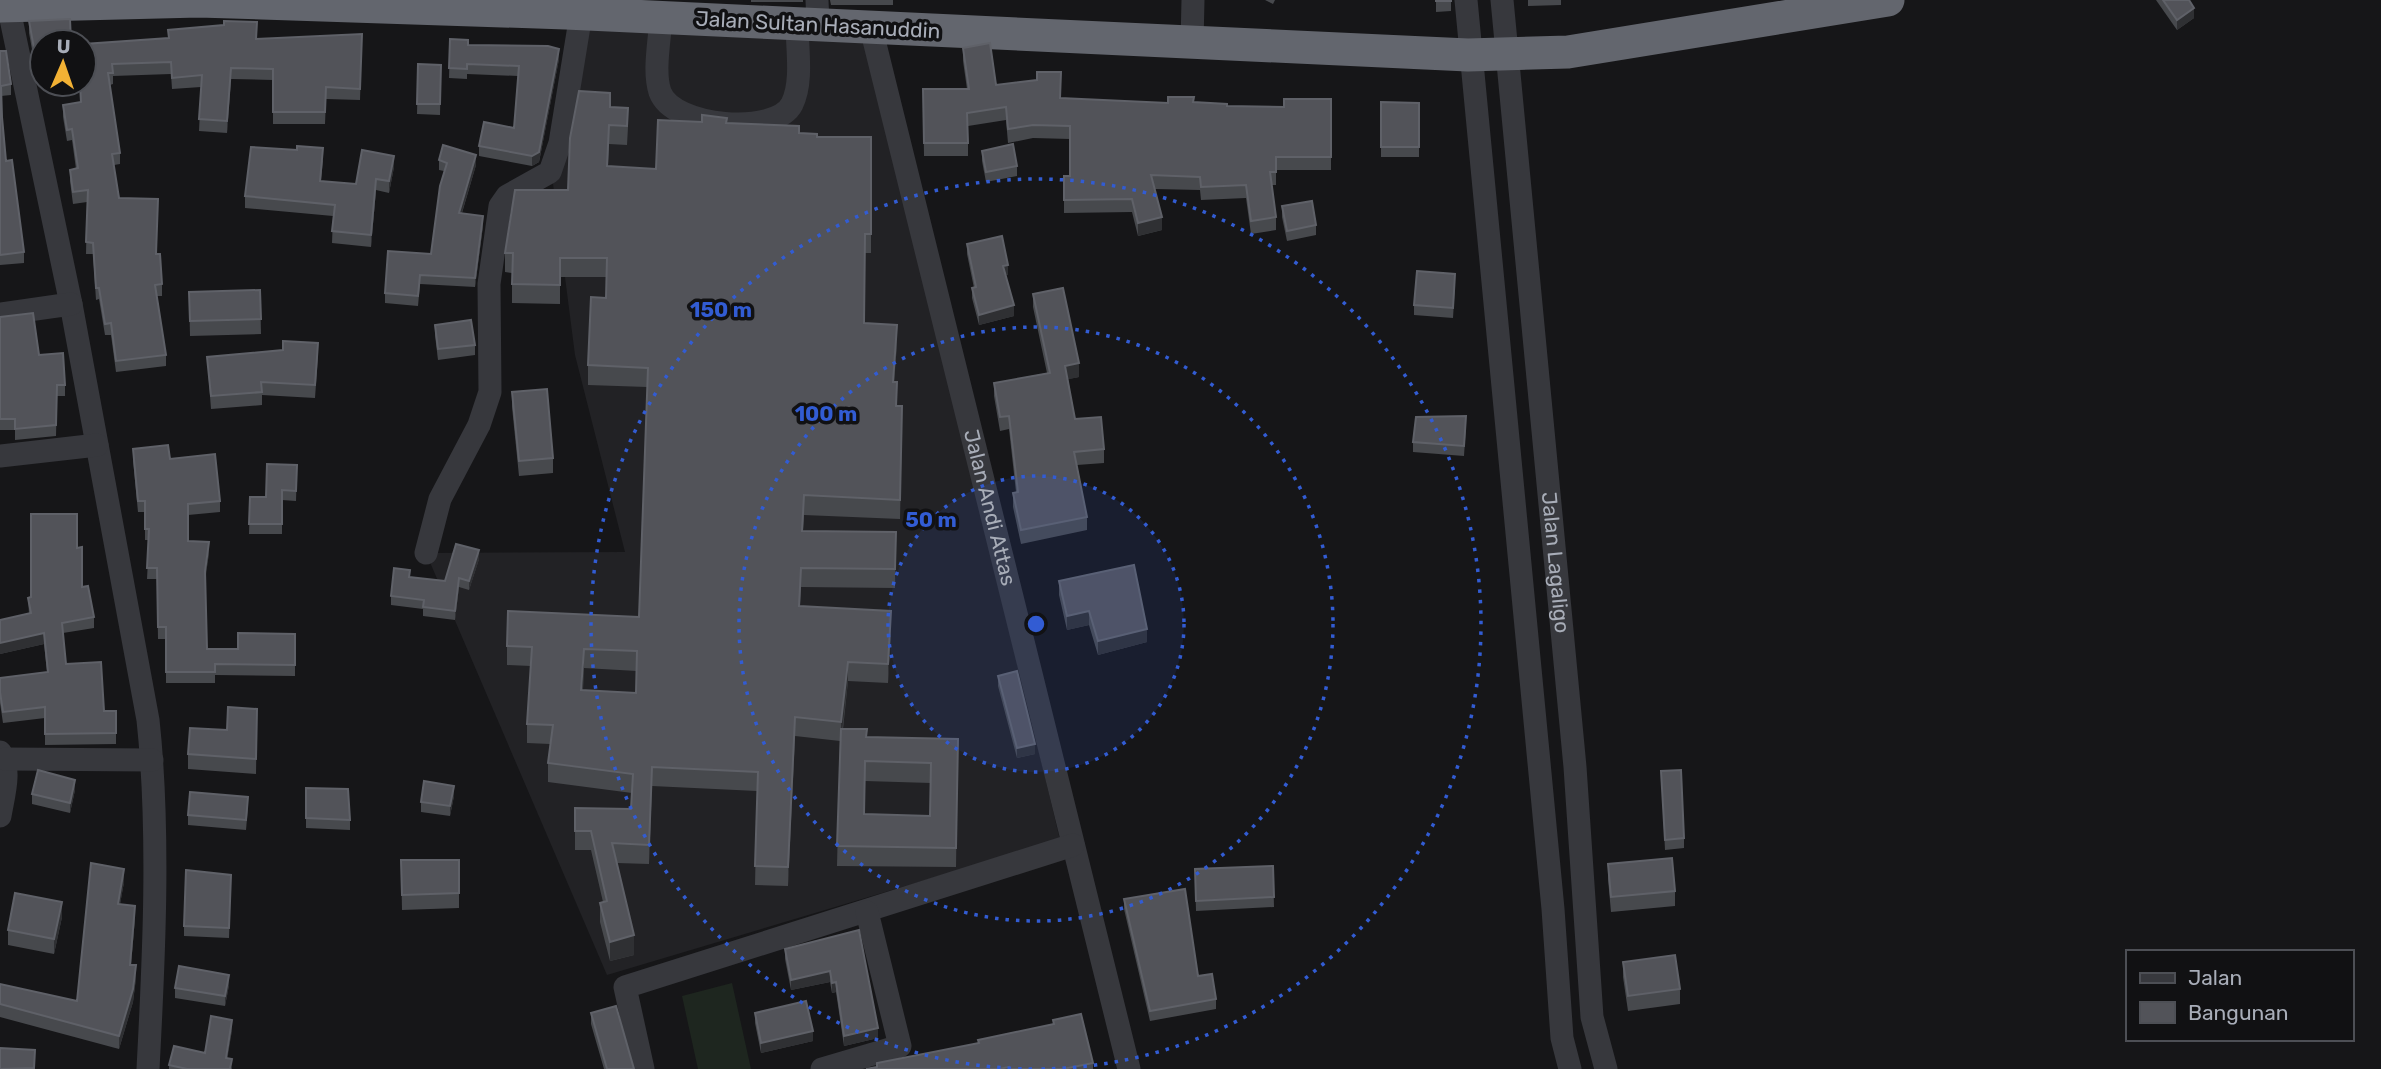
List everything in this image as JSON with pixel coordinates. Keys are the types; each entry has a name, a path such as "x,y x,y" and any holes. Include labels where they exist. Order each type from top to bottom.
{"highway":[{"name":"Jalan Sultan Hasanuddin","path":"5,4 199,1 570,9 661,18 811,16 871,28 1507,55 1568,52 1829,5 1888,0"}],"street":[{"path":"1192,43 1193,0"},
{"name":"Jalan Lagaligo","path":"1466,0 1468,55 1495,298 1553,909 1562,1038 1570,1069"},
{"name":"Jalan Lagaligo","path":"1502,0 1575,767 1592,1017 1606,1069"},
{"path":"5,4 71,304 152,760 154,969 148,1069"},
{"path":"426,553 440,499 479,425 490,392 489,284 500,206 507,196 550,172 559,143 570,9"},
{"path":"661,18 660,92 671,110 687,118 762,122 783,116 792,103 811,16"},
{"name":"Jalan Andi Attas","path":"871,28 1129,1069"},
{"path":"0,314 71,304"},
{"path":"0,456 97,445"},
{"path":"0,816 2,755 152,760"},
{"path":"643,1069 625,986 1073,845"},
{"path":"822,1069 900,1046 867,912"}],"shaded area":[{"path":"583,17 867,29 1060,840 607,975 426,553 625,552 575,355 552,176"},
{"path":"732,983 751,1069 698,1069 682,996"}],"building":[{"path":"2163,0 2189,0 2194,8 2177,20"},
{"path":"70,19 70,28 30,28 29,21"},
{"path":"224,21 257,22 256,39 362,34 360,89 326,87 325,112 273,112 273,69 231,68 227,121 199,119 202,75 172,78 171,62 112,64 113,73 108,73 120,153 112,154 119,198 158,199 156,254 160,254 162,284 155,285 166,355 116,361 111,323 105,324 99,288 96,288 93,243 86,242 88,190 73,192 70,170 78,168 72,129 67,130 63,105 81,102 81,98 98,98 98,43 169,38 168,30 224,25"},
{"path":"450,39 468,40 468,45 548,46 559,49 539,152 532,156 479,146 484,122 514,128 519,66 467,64 467,69 449,68"},
{"path":"990,43 996,85 1037,80 1037,72 1061,72 1060,98 1168,103 1168,97 1194,97 1193,102 1227,106 1284,107 1284,99 1331,99 1331,157 1276,157 1276,172 1270,172 1276,217 1251,221 1246,185 1201,187 1200,177 1151,175 1162,217 1138,223 1132,199 1064,200 1064,176 1070,176 1070,126 1033,125 1008,129 1006,107 967,113 968,143 924,143 923,89 969,89 963,48"},
{"path":"0,51 6,51 11,84 1,86 6,161 12,160 24,252 0,255"},
{"path":"418,64 441,65 440,104 417,104"},
{"path":"579,91 610,93 610,107 628,108 627,126 609,125 607,166 656,169 658,120 702,122 702,115 727,118 726,123 799,126 799,133 817,134 817,137 871,137 871,234 865,234 864,323 897,325 893,382 897,382 896,406 902,406 900,500 804,495 802,531 896,532 895,569 801,568 799,606 891,611 888,664 848,662 841,722 795,717 788,867 755,866 758,772 652,767 649,845 612,843 634,935 610,942 600,903 607,901 591,831 575,831 575,808 631,809 633,774 548,763 553,725 527,724 532,647 507,646 508,611 639,617 648,368 588,365 591,297 606,298 607,258 560,258 560,285 512,284 513,253 505,253 515,190 568,190 570,138","holes":["584,649 637,651 636,693 581,690"]},
{"path":"1381,102 1419,103 1419,147 1381,147"},
{"path":"1013,144 1017,166 986,172 982,151"},
{"path":"443,145 476,155 459,213 483,216 475,278 420,275 418,296 385,293 388,251 431,254 440,186 447,163 439,160"},
{"path":"297,146 323,148 320,181 356,184 362,150 394,156 389,181 376,179 371,235 332,231 335,205 245,196 251,147 297,150"},
{"path":"1312,201 1316,225 1287,231 1282,206"},
{"path":"1002,236 1008,265 1003,266 1014,305 979,315 972,288 976,287 967,244"},
{"path":"1417,271 1455,274 1453,308 1414,305"},
{"path":"1063,288 1079,363 1065,366 1075,419 1101,417 1104,449 1074,452 1087,517 1021,530 1013,493 1018,492 1009,416 1000,417 994,383 1050,373 1033,294"},
{"path":"260,290 261,319 190,321 189,292"},
{"path":"33,313 39,355 63,353 65,385 57,385 56,425 15,429 15,419 0,419 0,317"},
{"path":"471,320 475,345 438,349 435,325"},
{"path":"283,341 318,343 315,385 261,382 262,392 211,396 207,357 283,350"},
{"path":"547,389 553,458 519,461 512,392"},
{"path":"1466,416 1464,446 1413,442 1416,417"},
{"path":"168,445 170,459 215,454 220,501 188,504 188,541 209,542 205,571 207,649 238,649 238,633 295,634 295,665 215,664 215,672 166,672 166,627 158,627 157,568 147,568 149,529 145,529 145,501 138,501 133,449"},
{"path":"267,464 297,465 296,491 282,490 282,524 249,524 250,497 266,497"},
{"path":"31,514 77,514 77,548 82,547 82,587 88,586 94,617 62,623 66,664 101,662 104,711 116,711 116,733 45,734 45,707 3,712 0,678 48,672 44,633 0,643 0,620 31,613 28,598 31,597"},
{"path":"456,544 479,550 469,581 459,578 455,611 423,607 424,600 391,596 394,568 410,570 409,577 445,581"},
{"path":"1134,565 1147,629 1098,641 1089,611 1067,616 1059,581"},
{"path":"1017,671 1035,744 1017,748 998,676"},
{"path":"228,707 257,709 256,759 188,754 190,728 227,730"},
{"path":"841,729 867,729 866,737 958,739 956,848 837,846","holes":["865,761 931,763 930,816 864,814"]},
{"path":"38,770 75,780 70,803 32,794"},
{"path":"1681,770 1684,838 1665,840 1661,771"},
{"path":"424,781 454,786 450,806 421,802"},
{"path":"306,788 348,789 350,820 306,818"},
{"path":"190,792 248,797 246,820 188,815"},
{"path":"1672,858 1675,891 1611,897 1608,864"},
{"path":"401,860 459,860 459,893 402,895"},
{"path":"91,863 124,869 118,904 135,906 130,965 136,965 133,989 119,1036 0,1004 0,984 77,1001"},
{"path":"1273,866 1274,897 1196,901 1195,869"},
{"path":"186,870 231,875 229,928 184,926"},
{"path":"1185,889 1198,976 1212,974 1216,999 1150,1011 1124,899"},
{"path":"15,893 62,902 54,939 8,930"},
{"path":"859,930 878,1028 844,1036 836,982 832,983 830,971 791,980 785,949"},
{"path":"1675,955 1680,989 1628,996 1623,962"},
{"path":"179,966 229,975 225,996 175,988"},
{"path":"806,1001 813,1031 761,1043 755,1013"},
{"path":"616,1006 634,1069 607,1069 591,1013"},
{"path":"1081,1014 1093,1063 1063,1069 866,1069 877,1067 877,1063 979,1043 978,1040 1054,1024 1053,1020"},
{"path":"211,1016 232,1020 226,1058 232,1059 230,1069 187,1069 169,1065 174,1046 205,1053"},
{"path":"0,1048 35,1050 34,1068 0,1069"}]}
